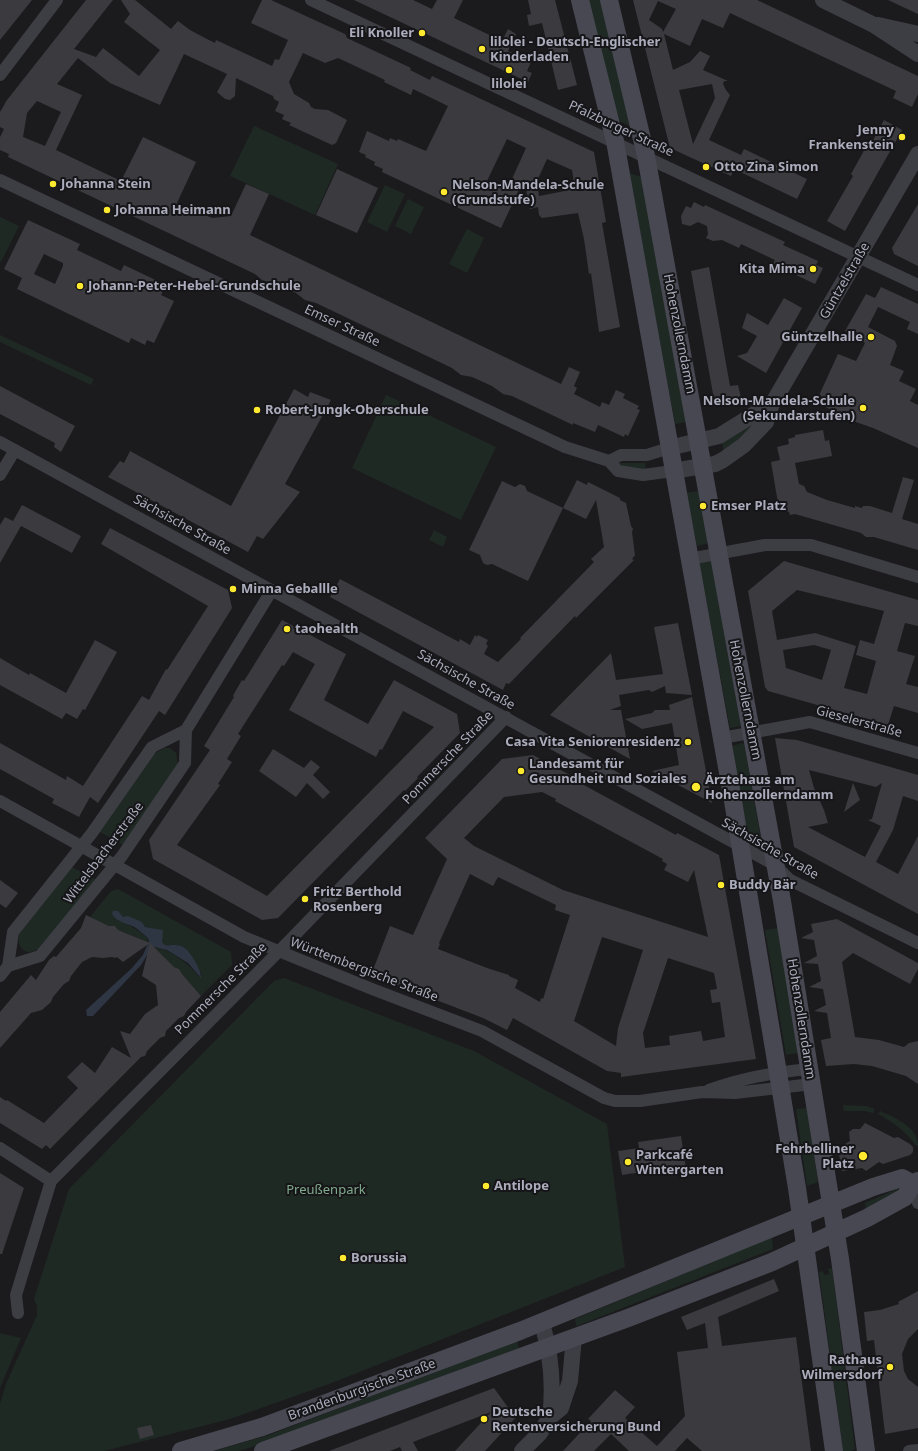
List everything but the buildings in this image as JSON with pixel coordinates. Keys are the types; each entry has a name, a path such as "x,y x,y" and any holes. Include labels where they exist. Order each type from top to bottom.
{"main road":[{"path":"580,0 614,141 722,738 802,1217 834,1451"},
{"name":"Hohenzollerndamm","path":"609,0 646,156 751,732 811,1076 830,1205 836,1233 866,1451"},
{"path":"542,1323 830,1205 902,1178 915,1182 905,1197 836,1233 766,1265 574,1337"},
{"name":"Brandenburgische Straße","path":"181,1451 262,1427 542,1323"},
{"name":"Brandenburgische Straße","path":"263,1451 574,1337"}],"street":[{"path":"0,75 57,0"},
{"name":"Pfalzburger Straße","path":"311,0 918,285"},
{"path":"823,0 874,25 918,54"},
{"path":"874,25 918,34"},
{"name":"Güntzelstraße","path":"673,471 703,466 723,460 744,445 766,422 771,406 918,154"},
{"name":"Emser Straße","path":"0,180 565,447 609,461 618,471 635,474 673,471"},
{"path":"609,461 620,456 647,455 726,433 756,413 771,406"},
{"name":"Sächsische Straße","path":"0,442 506,717 774,865 790,880 918,943"},
{"path":"0,476 15,450"},
{"path":"689,559 765,545 811,545 918,577"},
{"path":"186,730 272,590"},
{"name":"Pommersche Straße","path":"18,1313 16,1295 51,1181 506,717"},
{"name":"Gieselerstraße","path":"722,738 810,722 918,753"},
{"name":"Wittelsbacherstraße","path":"186,730 186,762 115,865 40,956 4,971 13,932 82,846 152,747 186,730"},
{"name":"Württembergische Straße","path":"0,801 238,934 277,952 482,1031 596,1094 615,1100 640,1101 702,1092 735,1093 780,1080"},
{"path":"780,1080 811,1076"},
{"path":"0,1148 51,1181"},
{"path":"915,1182 918,1203"},
{"path":"542,1323 548,1346 552,1386 550,1417"},
{"path":"522,1451 540,1433 550,1417 561,1408 566,1395 573,1359 574,1337"},
{"path":"909,1451 918,1450"}],"green space":[{"path":"588,0 601,0 632,127 617,120"},
{"path":"254,126 338,164 315,215 230,176"},
{"path":"629,173 642,177 686,422 675,424"},
{"path":"385,185 405,194 387,232 367,222"},
{"path":"408,199 424,207 411,234 395,226"},
{"path":"0,217 19,226 1,262 0,261"},
{"path":"467,229 484,238 467,273 449,264"},
{"path":"0,335 94,379 91,385 0,342"},
{"path":"386,395 496,447 461,520 352,468"},
{"path":"763,418 724,453 722,442"},
{"path":"645,463 646,471 632,470 617,464"},
{"path":"699,491 708,543 697,546 686,493"},
{"path":"434,530 447,537 443,547 429,540"},
{"path":"711,560 741,726 730,728 699,562"},
{"path":"742,743 744,744 761,839 757,845 750,842 748,839 732,746"},
{"path":"165,748 170,748 176,753 178,765 123,845 100,832 155,753"},
{"path":"72,867 96,880 38,949 29,952 25,951 22,949 19,941 20,931"},
{"path":"118,889 231,952 232,965 201,996 179,969 174,967 155,948 169,952 191,967 199,977 202,975 186,949 179,945 165,945 162,942 162,930 145,927 142,922 123,918 121,915 118,920 130,925 148,938 147,946 139,949 143,940 118,930 115,926 109,926 90,917 111,891"},
{"path":"778,928 799,1053 786,1055 765,930"},
{"name":"Preußenpark","path":"284,978 474,1051 607,1124 625,1267 329,1384 230,1419 104,1451 0,1451 0,1404 6,1384 37,1315 37,1306 34,1299 69,1189 274,981"},
{"path":"843,1105 866,1106 875,1109 873,1113 865,1111 844,1111"},
{"path":"807,1108 818,1182 807,1186 796,1109"},
{"path":"880,1111 910,1128 917,1139 918,1145 916,1146 899,1128 878,1114"},
{"path":"906,1185 907,1186 866,1211 865,1203"},
{"path":"772,1237 773,1249 577,1326 576,1325 575,1319"},
{"path":"832,1268 855,1449 851,1451 843,1451 819,1272 823,1271 824,1275 829,1274 828,1269"},
{"path":"0,1333 21,1338 0,1388"},
{"path":"517,1341 519,1348 268,1442 239,1451 214,1451 266,1436"}],"water":[{"path":"113,911 118,911 123,917 128,916 142,922 145,927 163,930 162,942 165,945 181,946 188,951 199,970 201,978 188,963 167,950 155,947 151,949 141,965 93,1016 87,1016 86,1010 131,969 143,955 149,941 148,938 136,928 114,917 112,914"}],"place":[{"name":"Eli Knoller","path":"422,33"},
{"name":"lilolei - Deutsch-Englischer Kinderladen","path":"482,49"},
{"name":"lilolei","path":"509,70"},
{"name":"Jenny Frankenstein","path":"902,137"},
{"name":"Otto Zina Simon","path":"706,167"},
{"name":"Johanna Stein","path":"53,184"},
{"name":"Nelson-Mandela-Schule (Grundstufe)","path":"444,192"},
{"name":"Johanna Heimann","path":"107,210"},
{"name":"Kita Mima","path":"813,269"},
{"name":"Johann-Peter-Hebel-Grundschule","path":"80,286"},
{"name":"Güntzelhalle","path":"871,337"},
{"name":"Nelson-Mandela-Schule (Sekundarstufen)","path":"863,408"},
{"name":"Robert-Jungk-Oberschule","path":"257,410"},
{"name":"Emser Platz","path":"703,506"},
{"name":"Minna Geballle","path":"233,589"},
{"name":"taohealth","path":"287,629"},
{"name":"Casa Vita Seniorenresidenz","path":"688,742"},
{"name":"Landesamt für Gesundheit und Soziales","path":"521,771"},
{"name":"Ärztehaus am Hohenzollerndamm","path":"696,787"},
{"name":"Buddy Bär","path":"721,885"},
{"name":"Fritz Berthold Rosenberg","path":"305,899"},
{"name":"Fehrbelliner Platz","path":"863,1156"},
{"name":"Parkcafé Wintergarten","path":"628,1162"},
{"name":"Antilope","path":"486,1186"},
{"name":"Borussia","path":"343,1258"},
{"name":"Rathaus Wilmersdorf","path":"890,1367"},
{"name":"Deutsche Rentenversicherung Bund","path":"484,1419"}]}
